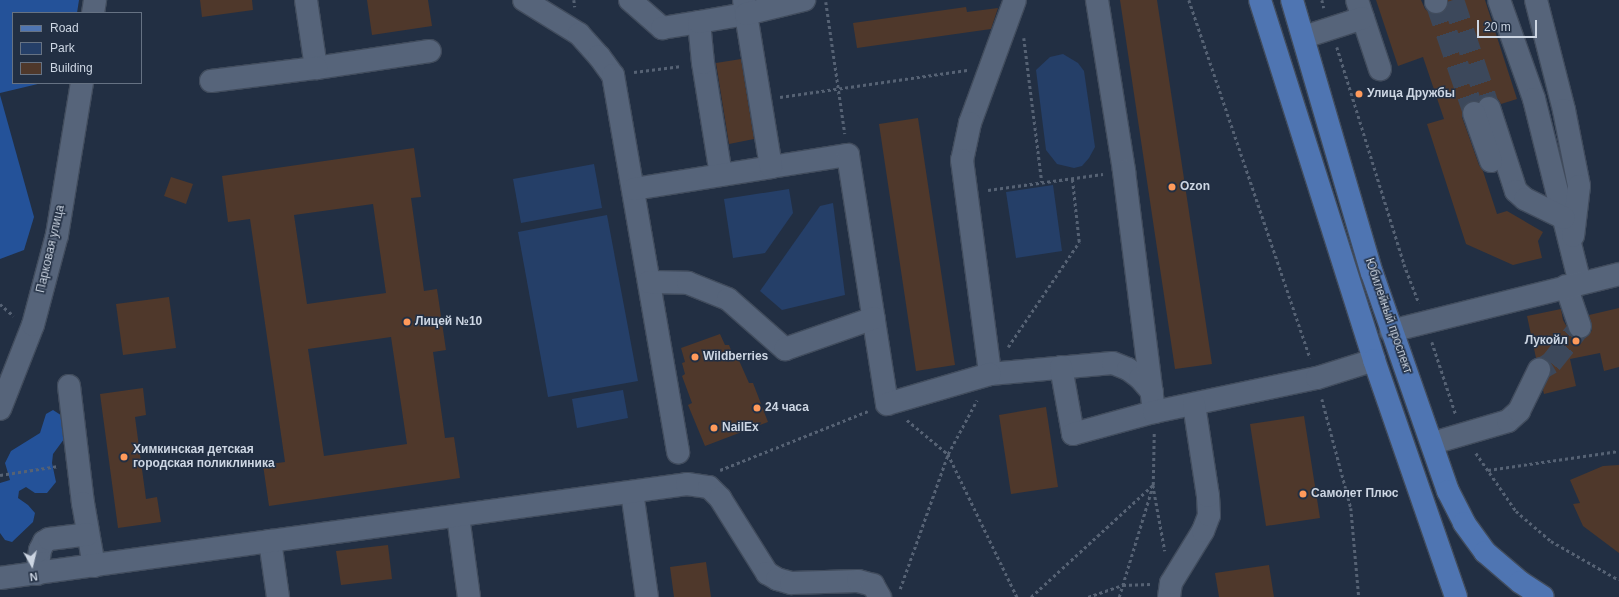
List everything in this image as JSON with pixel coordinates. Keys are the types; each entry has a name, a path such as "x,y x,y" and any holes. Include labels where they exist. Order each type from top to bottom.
{"main road":[{"name":"Юбилейный проспект","path":"1260,0 1374,360 1456,597"},
{"name":"Юбилейный проспект","path":"1292,0 1372,273 1391,331 1433,444 1448,491 1468,529 1485,552 1520,582 1543,597"},
{"path":"1438,544 1445,597"}],"street":[{"path":"93,12 95,0"},
{"path":"306,0 316,68"},
{"path":"524,0 579,34 600,56 613,75 634,189 678,452"},
{"path":"630,0 662,28 699,22 745,7 804,0"},
{"path":"990,374 962,160 970,124 1015,0"},
{"path":"1097,0 1124,171 1153,402"},
{"path":"1499,0 1534,99 1572,251"},
{"path":"1536,0 1564,110 1579,186 1572,251 1573,285 1580,326"},
{"path":"745,7 771,167"},
{"path":"1304,37 1360,9 1380,69"},
{"path":"699,22 703,63 721,175"},
{"path":"211,81 316,68 430,51"},
{"name":"Парковая улица","path":"0,409 33,325 57,235 82,84"},
{"path":"1481,111 1516,191 1525,199 1564,218"},
{"path":"634,189 848,155 887,404 990,374 1113,363 1128,369 1140,378 1153,402"},
{"path":"1391,331 1619,274"},
{"path":"649,282 688,284 728,299 785,349 874,318"},
{"path":"1060,367 1073,434 1153,402 1194,404 1317,378 1374,360"},
{"path":"1433,444 1508,421 1519,411 1539,370"},
{"path":"69,386 78,463 94,566"},
{"path":"1170,590 1203,531 1209,515 1208,496 1194,404"},
{"path":"0,578 687,484 709,487 720,498 767,573 777,579 791,584 858,580 889,593"},
{"path":"632,492 647,597"},
{"path":"458,516 469,597"},
{"path":"36,574 40,550 44,542 50,539 88,534"},
{"path":"270,541 278,597"}],"path":[{"path":"826,0 848,155"},
{"path":"1189,0 1317,378 1351,508 1359,597"},
{"path":"1023,32 1042,182"},
{"path":"613,75 703,63"},
{"path":"760,100 991,67"},
{"path":"966,194 1124,171"},
{"path":"1008,348 1079,242 1072,178"},
{"path":"0,304 16,318"},
{"path":"889,593 948,454 990,374"},
{"path":"1088,597 1123,585 1170,590 1153,485 1153,402"},
{"path":"716,472 887,404 948,454 1017,597"},
{"path":"1488,470 1619,451"},
{"path":"0,475 78,463"},
{"path":"1119,597 1153,485"},
{"path":"1031,597 1153,485"}],"green space":[{"path":"1063,54 1078,63 1084,71 1095,147 1089,158 1082,166 1074,168 1057,164 1046,150 1036,70 1050,57"},
{"path":"594,164 602,208 521,223 513,179"},
{"path":"1053,185 1062,251 1016,258 1006,192"},
{"path":"789,189 793,213 765,253 733,258 724,199"},
{"path":"833,203 845,295 782,310 760,291 820,206"},
{"path":"607,215 638,381 548,397 518,232"},
{"path":"623,390 628,418 577,428 572,399"}],"shaded area":[{"path":"0,0 79,0 77,12 12,12 12,84 38,84 0,93"},
{"path":"0,95 34,217 24,250 0,259"},
{"path":"53,410 70,421 67,435 53,454 52,463 56,482 47,493 35,493 26,487 19,491 18,498 28,505 35,513 33,522 12,542 5,540 0,533 0,483 10,480 5,463 11,451 40,433 46,414"}],"building":[{"path":"200,0 252,0 253,10 202,17"},
{"path":"367,0 428,0 432,26 372,35"},
{"path":"1120,0 1157,0 1212,364 1175,369"},
{"path":"1376,0 1421,0 1425,9 1430,13 1436,14 1442,13 1447,9 1448,0 1485,0 1517,99 1501,104 1498,99 1492,96 1485,96 1479,102 1470,101 1465,105 1462,110 1462,117 1479,165 1483,171 1497,214 1507,211 1543,232 1538,241 1542,258 1513,265 1466,244 1427,124 1444,119 1423,57 1398,66"},
{"path":"966,7 967,12 998,8 991,29 857,48 853,23"},
{"path":"741,59 754,139 729,144 716,63"},
{"path":"918,118 955,365 916,371 879,124"},
{"path":"414,148 421,197 411,198 424,291 437,289 446,350 433,352 445,438 454,437 460,478 269,506 263,465 285,462 250,219 228,222 222,176","holes":["373,204 386,293 307,304 294,215","391,337 407,444 324,456 308,349"]},
{"path":"171,177 193,184 186,204 164,196"},
{"path":"169,297 176,348 123,355 116,304"},
{"name":"Лукойл","path":"1619,308 1619,367 1604,371 1600,353 1570,359 1576,386 1544,394 1543,390 1551,369 1550,363 1545,359 1536,358 1527,316 1561,309 1563,320 1572,336 1577,339 1584,339 1592,330 1589,315"},
{"path":"720,334 725,345 729,345 733,355 737,356 749,383 753,383 768,422 705,446 688,405 692,403 682,376 685,374 682,363 685,362 681,348"},
{"name":"Химкинская детская городская поликлиника","path":"143,388 146,415 135,417 146,499 157,497 161,522 118,528 100,394"},
{"path":"1046,407 1058,487 1011,494 999,415"},
{"path":"1304,416 1320,518 1266,526 1250,424"},
{"path":"1619,465 1619,553 1583,526 1573,504 1580,503 1570,480 1603,466"},
{"path":"388,545 392,579 341,585 336,551"},
{"path":"706,562 711,597 674,597 670,567"},
{"path":"1269,565 1274,597 1219,597 1215,573"}],"tunnel":[{"path":"1453,0 1489,108"},
{"path":"1436,2 1474,113"},
{"path":"1539,370 1551,363 1580,327"}],"place":[{"name":"Улица Дружбы","path":"1359,94"},
{"name":"Ozon","path":"1172,187"},
{"name":"Лицей №10","path":"407,322"},
{"name":"Лукойл","path":"1576,341"},
{"name":"Wildberries","path":"695,357"},
{"name":"24 часа","path":"757,408"},
{"name":"NailEx","path":"714,428"},
{"name":"Химкинская детская городская поликлиника","path":"124,457"},
{"name":"Самолет Плюс","path":"1303,494"}]}
